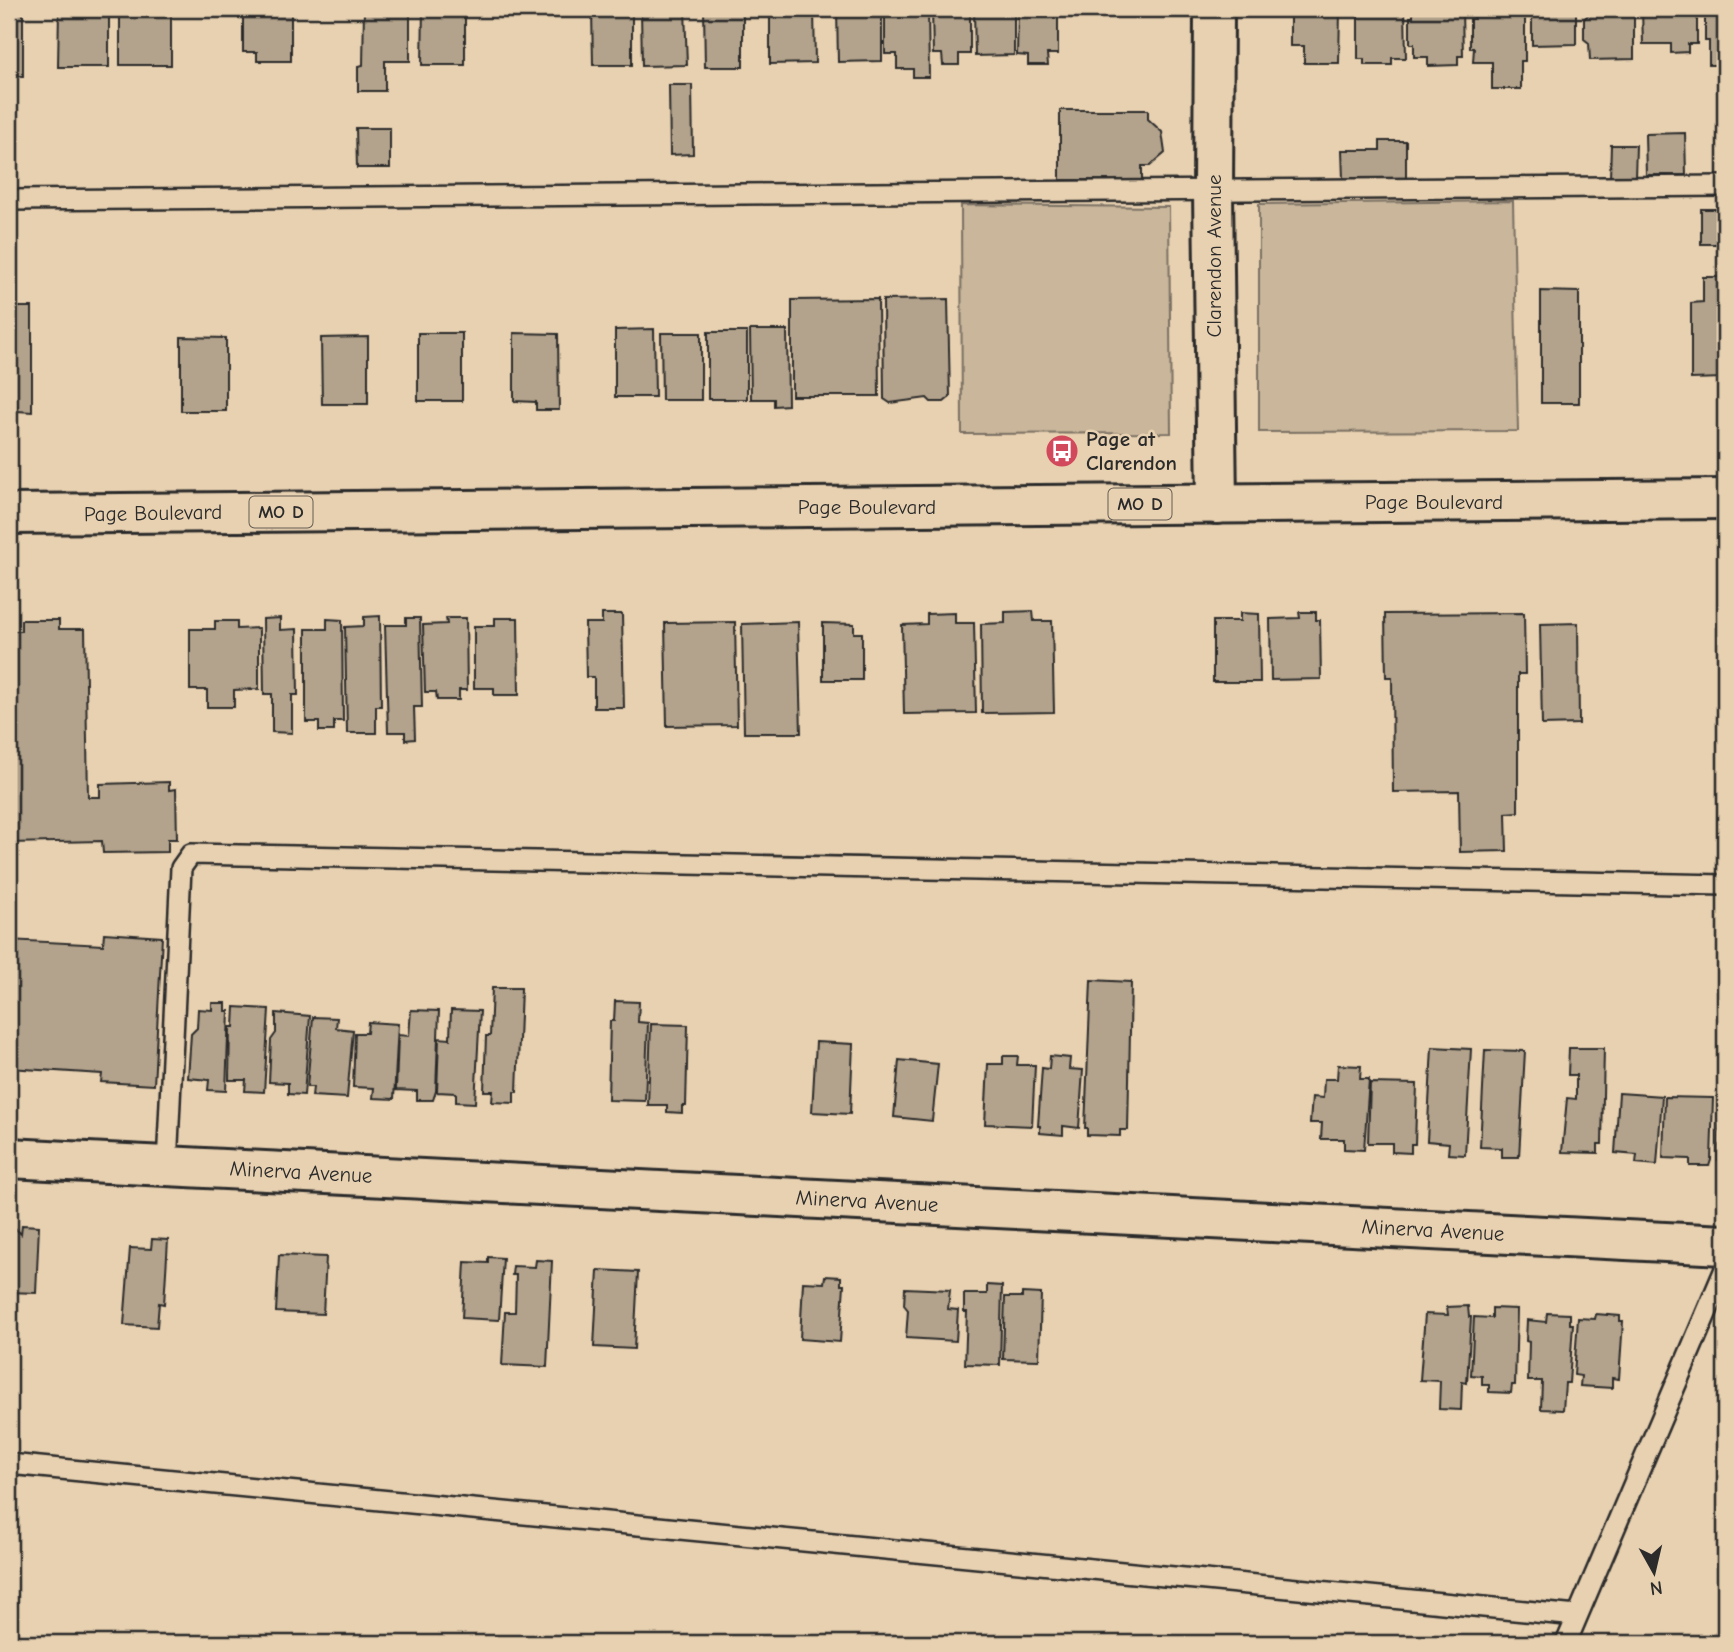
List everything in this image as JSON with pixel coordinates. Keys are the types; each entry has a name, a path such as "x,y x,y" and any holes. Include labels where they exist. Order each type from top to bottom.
{"street":[{"name":"Clarendon Avenue","path":"1214,9 1213,192 1217,504"},
{"name":"Page Boulevard","path":"9,514 1725,499"},
{"name":"Minerva Avenue","path":"9,1157 1725,1245"}],"lane":[{"path":"9,200 1725,186"},
{"path":"167,1166 181,867 191,854 1725,884"},
{"path":"1566,1643 1725,1269"},
{"path":"9,1464 1577,1616"}],"shaded area":[{"path":"1513,201 1518,431 1259,432 1259,204"},
{"path":"961,205 1169,207 1171,433 962,434"}],"building":[{"path":"9,9 23,9 23,76 9,76"},
{"path":"59,9 109,9 109,67 58,67"},
{"path":"120,9 171,9 171,65 120,65"},
{"path":"243,9 291,9 291,61 257,61 257,52 243,52"},
{"path":"364,9 410,9 410,61 385,61 385,91 358,91 358,66 363,65"},
{"path":"423,9 465,9 465,65 422,65"},
{"path":"592,9 632,9 632,65 593,65"},
{"path":"641,9 685,9 687,65 642,66"},
{"path":"704,9 743,9 743,67 705,67"},
{"path":"770,9 814,9 815,63 770,64"},
{"path":"837,9 882,9 882,61 838,62"},
{"path":"885,9 928,9 929,77 913,77 913,69 897,69 897,54 885,54"},
{"path":"932,9 970,9 970,54 959,54 959,65 943,65 942,54 933,54"},
{"path":"974,9 1014,9 1014,55 975,56"},
{"path":"1018,9 1058,9 1058,54 1047,54 1048,65 1028,65 1028,56 1017,55"},
{"path":"1290,9 1340,9 1339,63 1304,63 1304,46 1290,46"},
{"path":"1358,9 1405,9 1406,58 1392,58 1392,65 1364,65 1364,59 1358,59"},
{"path":"1413,9 1462,9 1463,56 1458,56 1458,65 1428,66 1428,57 1414,57 1414,44 1410,44 1410,17 1413,17"},
{"path":"1474,9 1525,9 1525,61 1521,61 1521,89 1492,89 1492,62 1473,62 1470,19 1474,19"},
{"path":"1532,9 1576,9 1576,44 1532,45"},
{"path":"1588,9 1634,9 1634,59 1590,60 1589,43 1584,39 1584,19 1588,15"},
{"path":"1642,9 1697,9 1697,44 1688,44 1688,52 1671,53 1671,44 1643,44"},
{"path":"1709,9 1725,9 1725,65 1709,65 1705,16 1709,16"},
{"path":"669,85 692,85 693,154 670,155"},
{"path":"1060,110 1148,110 1148,119 1162,132 1165,153 1150,166 1142,166 1142,180 1060,180"},
{"path":"356,128 390,128 390,168 357,168"},
{"path":"1685,133 1686,175 1646,175 1645,134"},
{"path":"1380,141 1406,141 1406,179 1343,179 1342,150 1380,150"},
{"path":"1611,145 1636,145 1635,178 1610,178"},
{"path":"1701,209 1725,209 1725,244 1701,244"},
{"path":"1703,277 1725,277 1725,385 1724,378 1691,379 1691,303 1703,302"},
{"path":"1541,291 1579,292 1579,403 1541,403"},
{"path":"878,299 879,396 792,396 792,300"},
{"path":"948,299 950,397 944,402 931,402 927,398 890,403 884,399 883,300"},
{"path":"9,307 32,307 32,412 17,411 17,406 9,406"},
{"path":"654,329 655,397 615,397 615,330"},
{"path":"750,330 787,330 788,405 774,406 774,399 751,399"},
{"path":"708,332 747,332 747,399 708,399"},
{"path":"418,333 462,333 462,401 418,401"},
{"path":"514,333 558,334 559,410 536,410 536,402 514,401"},
{"path":"661,333 701,333 701,400 662,400"},
{"path":"181,337 226,338 226,411 181,411"},
{"path":"368,337 368,404 322,404 321,338"},
{"path":"1033,611 1034,621 1052,621 1054,712 982,713 981,624 1005,623 1005,612"},
{"path":"1299,612 1316,612 1316,620 1320,620 1321,679 1271,680 1270,619 1300,618"},
{"path":"955,613 955,623 974,623 976,713 904,714 902,625 927,624 927,614"},
{"path":"1240,613 1259,614 1260,682 1213,682 1213,621 1240,621"},
{"path":"1524,613 1525,674 1518,674 1518,812 1506,813 1507,851 1460,852 1459,791 1393,792 1392,677 1386,677 1385,614"},
{"path":"602,614 622,614 624,708 594,708 594,677 586,677 585,623 602,623"},
{"path":"380,616 381,706 376,706 376,733 347,733 345,627 364,626 364,617"},
{"path":"280,618 280,630 297,629 298,695 292,695 292,733 272,732 272,694 264,694 263,619"},
{"path":"406,618 420,618 422,707 414,707 415,739 405,740 405,732 388,732 385,625 406,625"},
{"path":"446,618 466,618 467,690 459,690 459,700 437,700 436,692 425,692 423,625 447,624"},
{"path":"495,618 518,618 519,695 494,695 494,688 474,688 474,626 495,626"},
{"path":"327,619 342,620 343,721 334,721 334,731 319,731 319,722 306,722 306,629 327,629"},
{"path":"21,620 59,620 59,629 85,629 88,797 100,797 100,784 169,782 169,790 176,789 177,839 168,839 168,852 103,853 102,841 9,843 9,621 10,631 21,631"},
{"path":"215,621 237,621 237,629 259,628 259,689 234,690 234,707 207,707 207,690 190,690 190,629 215,629"},
{"path":"735,622 737,725 667,726 665,623"},
{"path":"798,622 801,733 744,733 742,624"},
{"path":"823,623 854,624 854,633 862,633 862,680 823,680"},
{"path":"1578,623 1579,724 1542,725 1540,624"},
{"path":"104,933 162,937 154,1085 101,1082 102,1074 9,1068 9,940 103,945"},
{"path":"1091,980 1131,982 1128,1130 1120,1130 1120,1136 1087,1135 1085,1128"},
{"path":"492,988 521,988 517,1092 514,1092 514,1103 492,1102 493,1091 484,1091 486,1036 490,1036"},
{"path":"615,1001 639,1002 638,1022 648,1023 645,1101 608,1100 610,1021 614,1021"},
{"path":"212,1003 226,1003 226,1011 229,1011 226,1091 208,1090 209,1080 188,1078 191,1034 197,1028 198,1009 212,1010"},
{"path":"235,1007 269,1009 264,1092 245,1091 246,1080 229,1080 230,1027 234,1027"},
{"path":"411,1010 439,1011 436,1091 433,1100 417,1100 417,1091 396,1090 398,1035 409,1036"},
{"path":"451,1010 480,1011 475,1103 456,1102 456,1093 437,1092 439,1038 450,1039"},
{"path":"276,1013 310,1016 304,1095 288,1094 288,1083 269,1082 271,1040 276,1033"},
{"path":"313,1017 337,1018 336,1028 353,1030 347,1098 312,1096 313,1087 307,1087"},
{"path":"368,1022 398,1024 394,1099 373,1098 374,1088 353,1087 355,1033 367,1033"},
{"path":"651,1024 688,1025 686,1106 682,1106 682,1113 667,1112 667,1105 648,1105"},
{"path":"816,1042 853,1044 850,1114 812,1112"},
{"path":"1432,1047 1471,1049 1465,1155 1448,1154 1449,1143 1427,1141"},
{"path":"1569,1048 1604,1048 1602,1144 1598,1144 1598,1153 1562,1152 1567,1098 1576,1099 1576,1075 1568,1075"},
{"path":"1485,1050 1525,1051 1519,1157 1502,1157 1502,1148 1480,1147"},
{"path":"1003,1056 1018,1056 1017,1065 1035,1065 1032,1126 985,1124 988,1064 1003,1064"},
{"path":"1050,1056 1070,1058 1069,1069 1083,1070 1079,1128 1063,1126 1063,1135 1040,1133 1038,1126 1042,1068 1049,1069"},
{"path":"899,1060 938,1064 932,1121 894,1117"},
{"path":"1338,1065 1361,1066 1360,1079 1369,1079 1364,1150 1344,1149 1344,1139 1321,1139 1322,1123 1310,1123 1312,1097 1323,1098 1324,1079 1337,1079"},
{"path":"1370,1083 1417,1084 1415,1144 1411,1144 1411,1153 1392,1152 1392,1143 1368,1143"},
{"path":"1619,1093 1662,1096 1657,1165 1636,1163 1637,1155 1615,1153"},
{"path":"1665,1097 1713,1098 1709,1166 1690,1166 1690,1159 1663,1158"},
{"path":"1720,1099 1725,1099 1725,1160 1718,1160"},
{"path":"22,1225 39,1226 36,1293 9,1292 9,1228 15,1228 21,1234"},
{"path":"152,1239 168,1240 164,1304 159,1303 157,1327 124,1325 130,1248 151,1249"},
{"path":"279,1255 326,1257 323,1314 276,1312"},
{"path":"488,1257 503,1258 499,1320 462,1318 465,1262 488,1263"},
{"path":"536,1260 552,1261 547,1367 502,1365 505,1312 515,1312 516,1275 512,1275 513,1266 535,1267"},
{"path":"598,1270 638,1272 634,1349 594,1347"},
{"path":"825,1276 841,1277 841,1285 844,1285 840,1342 800,1339 803,1282 824,1283"},
{"path":"987,1285 1002,1286 1000,1365 965,1364 967,1312 964,1312 964,1294 987,1294"},
{"path":"905,1288 950,1290 948,1309 958,1310 956,1341 906,1338 908,1310 904,1305"},
{"path":"1022,1293 1041,1294 1039,1360 1003,1359 1005,1297 1022,1297"},
{"path":"1468,1306 1471,1317 1467,1383 1462,1382 1461,1410 1439,1409 1440,1381 1420,1380 1425,1314 1448,1315 1447,1307"},
{"path":"1492,1308 1517,1309 1515,1385 1512,1385 1511,1393 1489,1392 1489,1385 1482,1385 1482,1376 1471,1375 1474,1317 1492,1318"},
{"path":"1547,1313 1570,1314 1570,1324 1573,1324 1569,1383 1565,1383 1563,1410 1541,1409 1542,1381 1528,1381 1527,1320 1546,1322"},
{"path":"1596,1314 1620,1316 1620,1321 1623,1321 1619,1379 1612,1378 1612,1388 1580,1386 1581,1376 1574,1375 1578,1318 1595,1319"},
{"path":"1716,1633 1725,1637 1725,1643 1711,1643"}],"place":[{"name":"Page at Clarendon","path":"1062,451"}]}
